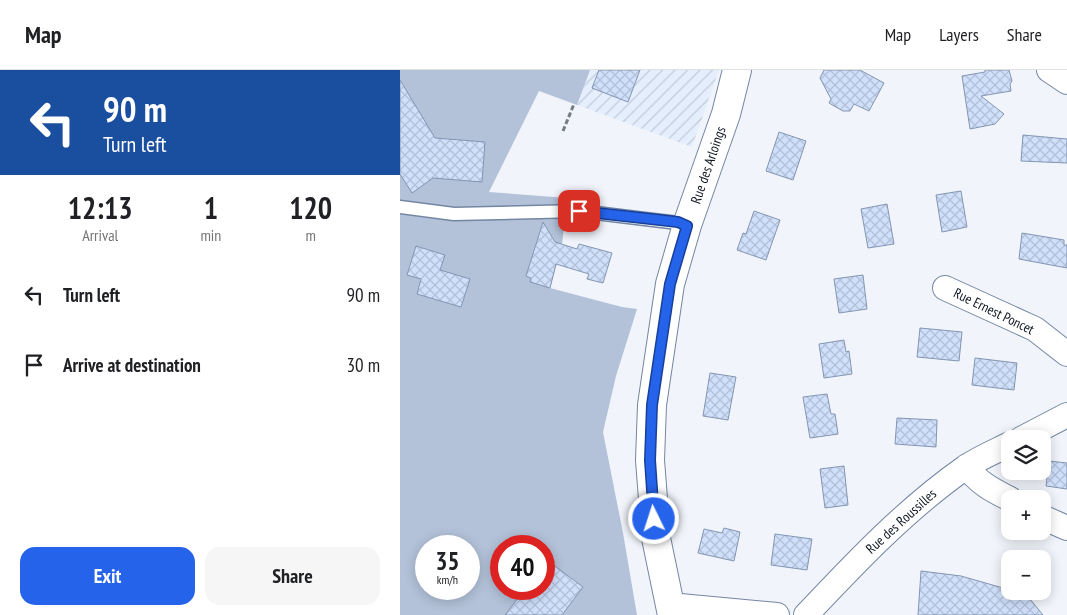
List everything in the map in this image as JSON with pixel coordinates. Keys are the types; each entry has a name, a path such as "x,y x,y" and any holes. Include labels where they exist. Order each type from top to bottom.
{"street":[{"name":"Rue des Arloings","path":"671,612 656,538 650,460 652,405 670,284 687,226 726,114 737,70"},
{"path":"1050,70 1067,82"},
{"name":"Rue Ernest Poncet","path":"945,288 1035,329 1067,354"},
{"path":"1038,430 1067,415"},
{"name":"Rue des Roussilles","path":"806,615 909,510 967,466 1001,449"},
{"path":"967,466 978,479 1001,494"},
{"path":"1051,521 1067,528"},
{"path":"671,612 680,606 777,615"}],"lane":[{"path":"400,207 454,214 579,211 678,222 687,226"}],"path":[{"path":"562,131 574,104"}],"shaded area":[{"path":"400,70 590,70 577,105 539,91 489,192 567,198 562,245 550,288 622,307 637,309 616,376 603,432 637,615 400,615"},
{"path":"590,70 719,70 692,147 577,105"}],"building":[{"path":"599,70 640,70 628,102 592,88"},
{"path":"824,70 860,70 884,83 869,111 854,104 850,111 843,111 829,103 831,99 820,78"},
{"path":"985,70 1009,70 1012,81 1010,84 1011,91 981,96 1004,114 995,124 970,129 962,76 985,72"},
{"path":"400,80 435,138 485,142 482,182 433,178 412,193 400,174"},
{"path":"779,132 806,141 793,180 766,171"},
{"path":"1023,135 1067,139 1067,163 1021,161"},
{"path":"961,191 967,227 942,232 936,195"},
{"path":"887,204 894,244 868,248 861,209"},
{"path":"754,211 780,220 766,260 737,250 743,233 746,234"},
{"path":"543,222 555,242 577,249 579,244 612,253 603,283 587,279 589,274 556,264 550,288 530,282 531,278 526,276"},
{"path":"1022,233 1064,240 1064,245 1067,245 1067,268 1019,259"},
{"path":"416,246 445,255 440,270 470,279 461,307 417,294 421,279 407,275"},
{"path":"863,275 867,309 839,313 834,279"},
{"path":"920,328 962,332 959,361 917,357"},
{"path":"844,340 846,352 849,351 852,374 824,378 819,344"},
{"path":"975,358 1017,363 1014,390 972,385"},
{"path":"710,373 736,377 728,420 703,416"},
{"path":"827,394 831,414 835,414 838,434 810,438 803,397"},
{"path":"897,418 937,420 936,447 895,444"},
{"path":"1051,461 1067,463 1067,489 1046,486 1047,480 1051,480"},
{"path":"844,466 848,505 825,508 820,469"},
{"path":"724,528 740,532 734,561 698,553 704,529 722,533"},
{"path":"775,534 812,539 807,570 771,565"},
{"path":"555,566 583,587 562,615 505,615 517,600 555,600"},
{"path":"921,571 961,576 1001,587 1001,600 1031,600 1043,615 918,615"}],"route":[{"path":"579,211 678,222 687,226 670,284 652,405 650,460 654,519"}]}
